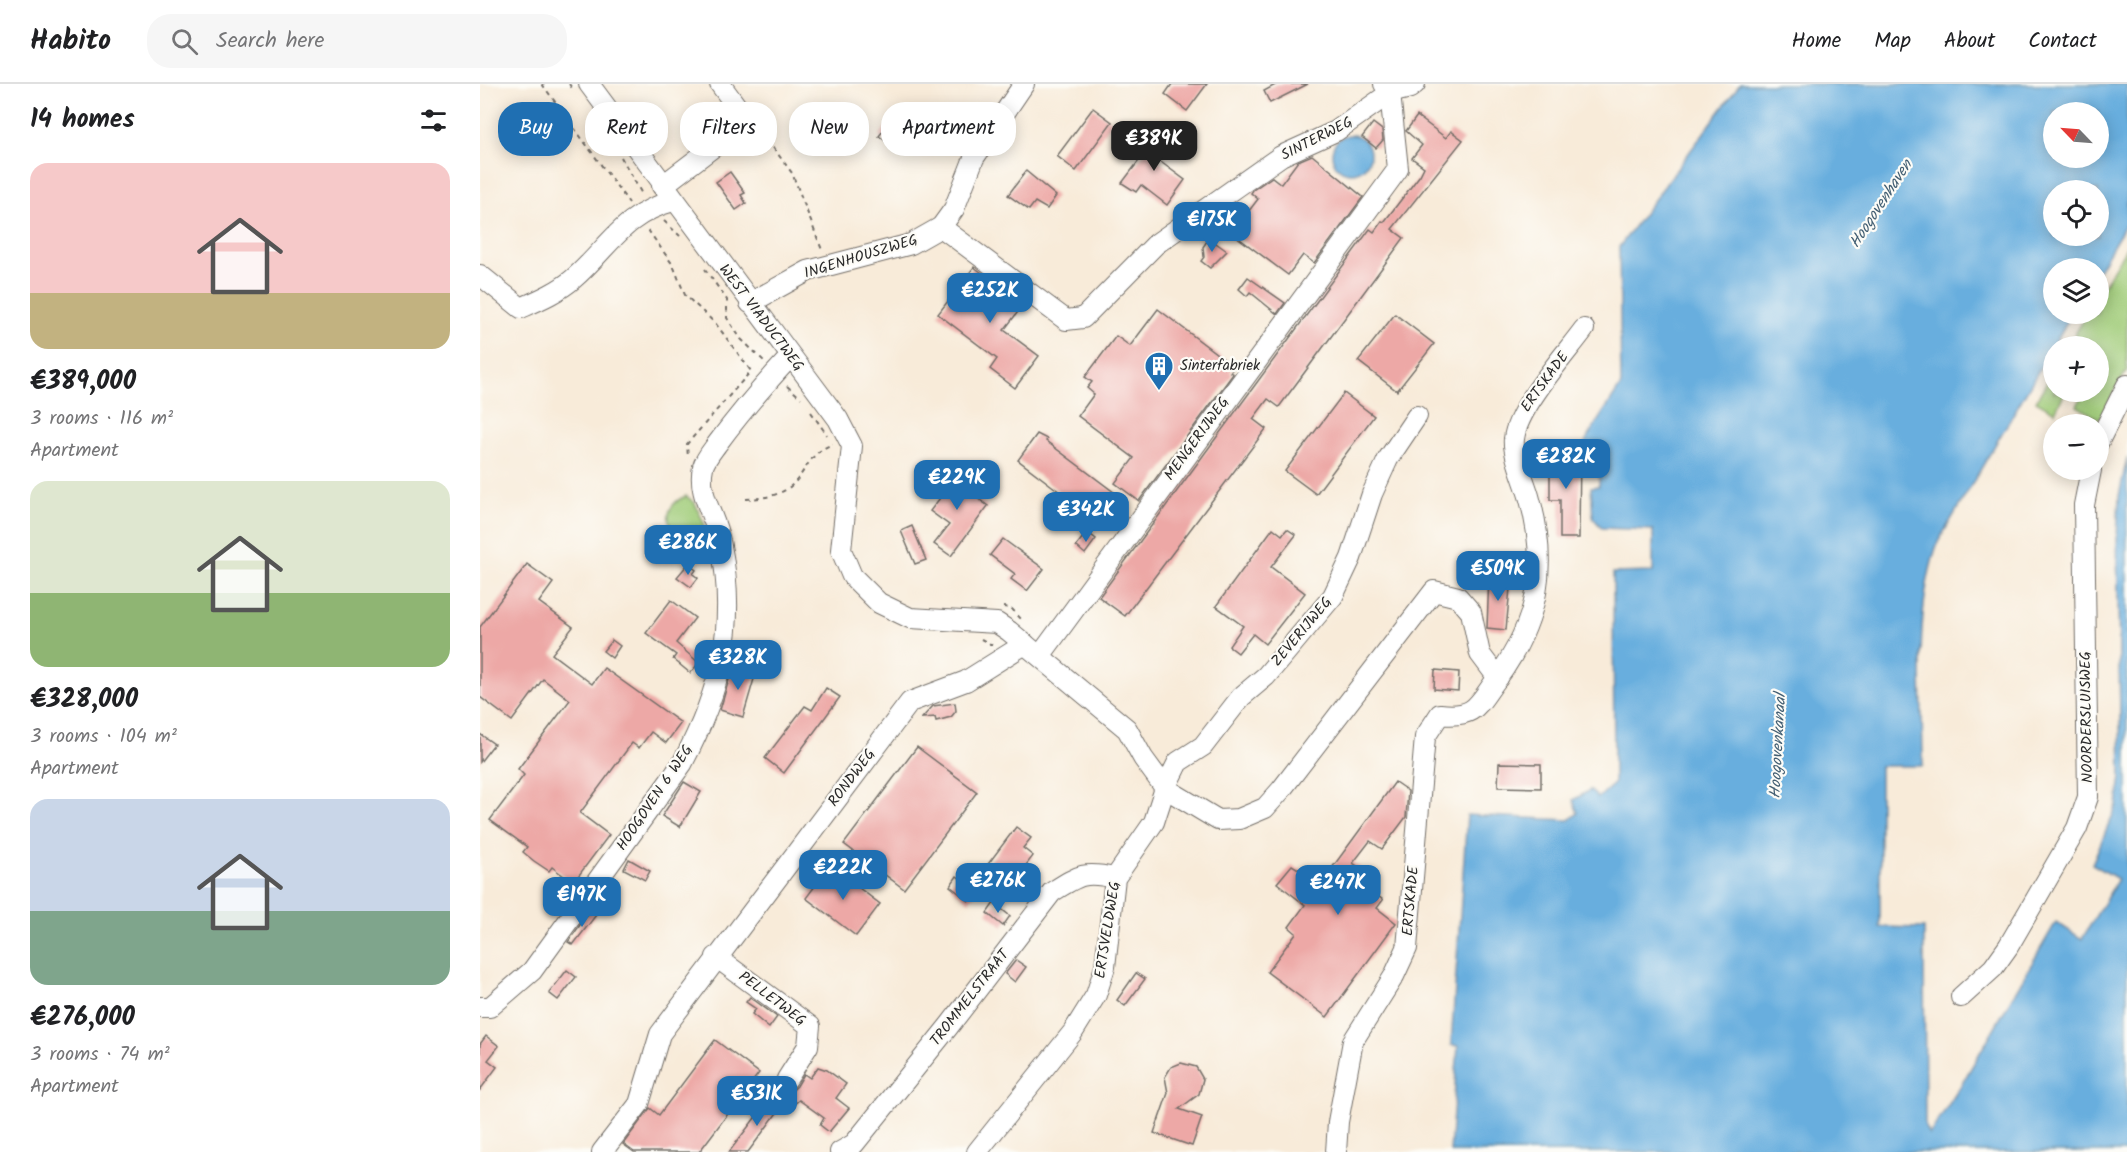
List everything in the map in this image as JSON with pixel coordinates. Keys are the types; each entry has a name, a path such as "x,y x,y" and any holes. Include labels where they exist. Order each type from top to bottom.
{"street":[{"path":"720,84 733,102"},
{"name":"INGENHOUSZWEG","path":"750,303 808,271 911,244 941,227 954,209 974,158 1024,84"},
{"name":"SINTERWEG","path":"941,227 1066,320 1083,318 1156,244 1281,156 1336,131 1387,89 1410,88 1415,84"},
{"name":"WEST VIADUCTWEG","path":"582,89 668,193 838,418 852,446 841,550 852,576 879,603 910,618 997,623 1032,650"},
{"name":"MENGERIJWEG","path":"1032,650 1398,169 1387,89"},
{"path":"480,275 521,308 566,285 615,235 668,193 708,156"},
{"name":"ERTSKADE","path":"1336,1152 1338,1122 1353,1041 1394,976 1407,948 1425,736 1440,714 1456,716 1473,712 1514,656 1529,623 1538,595 1539,543 1513,441 1520,417 1584,329"},
{"name":"HOOGOVEN 6 WEG","path":"480,1007 490,1007 532,971 675,774 700,731 711,703 726,648 728,624 726,577 720,539 700,483 703,464 742,411 790,357"},
{"path":"2109,421 2127,385"},
{"name":"ZEVERIJWEG","path":"1165,788 1178,762 1203,746 1241,697 1266,676 1333,596 1352,558 1372,494 1388,459 1417,416"},
{"name":"NOORDERSLUISWEG","path":"1960,997 1993,968 2008,947 2077,828 2088,797 2084,505 2089,480"},
{"path":"1032,650 1127,729 1143,758 1165,788 1218,820 1239,819 1265,807 1281,790 1434,591 1458,597 1471,612 1480,654 1498,678"},
{"name":"RONDWEG","path":"602,1152 639,1104 660,1034 910,702 966,681 1032,650"},
{"name":"ERTSVELDWEG","path":"977,1152 1073,1032 1096,995 1105,967 1115,878 1154,822 1165,788"},
{"name":"TROMMELSTRAAT","path":"840,1152 854,1144 1052,892 1072,879 1090,873 1115,878"},
{"name":"PELLETWEG","path":"716,957 810,1026 808,1046 787,1079"}],"path":[{"path":"542,84 645,212 682,237"},
{"path":"569,84 582,89"},
{"name":"INGENHOUSZWEG","path":"777,152 792,173 823,252 814,255"},
{"path":"621,157 685,294 716,324 751,371 687,444 688,463"},
{"name":"WEST VIADUCTWEG","path":"701,264 727,300 727,318 741,339 774,375 803,400"},
{"path":"746,499 767,499 794,487 822,447 833,444 807,405"}],"green space":[{"path":"2127,246 2127,370 2109,402 2109,336 2074,336 2081,324 2109,324 2109,277"},
{"path":"2043,389 2043,402 2060,402 2055,412 2036,401"},
{"path":"2079,402 2109,402 2102,414 2091,414 2077,406"},
{"path":"686,496 695,503 705,526 698,534 673,529 670,524 670,510 676,502"}],"water":[{"path":"1740,84 2127,84 2127,222 2106,258 2043,258 2043,324 2066,324 2059,336 2043,336 2043,363 1938,542 1930,569 1925,596 1921,652 1923,766 1880,766 1880,927 1924,928 1925,1127 1929,1135 1960,1087 2056,922 2082,939 2118,879 2092,864 2117,805 2121,777 2117,539 2119,496 2127,458 2127,1152 1450,1152 1458,1046 1451,1045 1467,815 1569,820 1578,813 1573,800 1590,790 1598,798 1614,784 1613,573 1653,572 1653,530 1602,528 1593,518 1591,487 1599,486 1599,463 1591,462 1590,456 1584,456 1584,445 1621,385 1619,247"},
{"path":"1351,135 1365,140 1370,154 1365,168 1351,173 1337,168 1332,154 1337,140"}],"building":[{"path":"1172,84 1207,84 1187,111 1165,94"},
{"path":"1277,84 1308,84 1270,103 1264,91"},
{"path":"1093,108 1112,122 1076,171 1057,156"},
{"path":"1417,116 1446,138 1451,131 1463,140 1392,229 1404,238 1279,407 1268,399 1253,419 1266,429 1125,616 1099,597 1370,229 1374,232 1382,221 1384,222 1420,175 1424,167 1412,158 1422,145 1406,131"},
{"path":"1373,123 1382,130 1383,140 1376,148 1362,137"},
{"path":"1155,126 1165,134 1157,144 1166,151 1158,160 1185,180 1167,205 1141,185 1136,192 1122,183 1150,146 1144,141"},
{"path":"1312,155 1363,197 1314,263 1303,255 1288,275 1232,233 1258,199 1251,193 1253,190 1272,177 1281,184 1298,161"},
{"path":"1026,171 1056,196 1047,209 1035,202 1029,210 1008,195"},
{"path":"730,172 745,193 741,195 746,203 736,210 716,182"},
{"path":"1209,238 1227,251 1210,268 1201,261 1204,257 1203,247"},
{"path":"974,267 1024,304 1004,330 1039,356 1015,388 990,369 997,359 938,314"},
{"path":"1248,277 1285,303 1277,314 1250,292 1247,296 1239,289"},
{"name":"Sinterfabriek","path":"1158,309 1234,367 1230,372 1233,374 1139,501 1115,483 1134,458 1078,416 1094,394 1087,388 1092,382 1085,377 1116,336 1130,346"},
{"path":"1395,314 1434,344 1397,391 1358,361"},
{"path":"1344,393 1374,416 1316,494 1285,471"},
{"path":"1037,434 1047,439 1046,441 1115,493 1090,526 1062,505 1068,498 1018,460"},
{"path":"1550,451 1580,451 1579,538 1560,538 1560,500 1550,500"},
{"path":"952,470 980,491 976,497 988,506 951,556 934,544 949,525 930,511 943,494 938,489"},
{"path":"912,526 926,560 915,564 901,531"},
{"path":"1273,528 1282,535 1287,529 1296,535 1271,567 1305,593 1265,644 1253,634 1238,653 1229,646 1243,626 1216,606"},
{"path":"1087,532 1096,539 1085,554 1076,546"},
{"path":"1003,539 1044,569 1027,591 1011,579 1015,574 990,555"},
{"path":"527,564 553,583 539,602 573,627 552,654 592,684 604,668 681,723 666,743 651,732 639,748 632,743 580,813 609,835 573,883 552,867 549,871 534,861 523,852 527,847 490,820 524,775 518,769 570,700 543,679 512,721 480,697 480,627"},
{"path":"688,564 696,570 693,574 698,578 691,587 677,577"},
{"path":"1489,575 1511,578 1506,630 1487,628"},
{"path":"671,600 695,618 676,643 699,663 690,673 673,659 676,655 646,633"},
{"path":"612,640 620,646 612,658 603,651"},
{"path":"733,666 756,672 743,717 720,710"},
{"path":"1435,670 1459,672 1458,691 1434,689"},
{"path":"826,688 840,697 784,773 765,758 805,706 812,710"},
{"path":"955,703 956,711 951,717 936,721 935,717 922,718 933,706"},
{"path":"480,734 494,744 480,762"},
{"path":"917,747 977,792 904,889 844,844"},
{"path":"1499,763 1541,764 1541,788 1498,787"},
{"path":"684,782 701,792 680,827 662,816"},
{"path":"1395,782 1408,791 1406,817 1382,849 1370,841 1353,863 1371,876 1364,885 1383,900 1377,908 1396,923 1327,1017 1267,972 1296,933 1289,927 1305,905 1277,883 1292,865 1321,883"},
{"path":"1016,827 1031,838 1023,848 1033,856 1007,890 982,872"},
{"path":"629,859 650,871 645,880 624,869"},
{"path":"830,866 880,904 856,936 806,898"},
{"path":"957,876 977,891 969,901 950,886"},
{"path":"994,903 1010,916 1003,926 987,913"},
{"path":"590,911 596,915 573,945 568,942"},
{"path":"1016,960 1026,967 1015,982 1005,974"},
{"path":"567,970 576,977 558,1000 549,993"},
{"path":"1136,973 1145,979 1125,1006 1117,1000"},
{"path":"750,997 777,1017 769,1028 752,1014 756,1009 746,1002"},
{"path":"486,1036 499,1046 488,1060 497,1067 480,1090 480,1044"},
{"path":"715,1040 759,1073 699,1152 634,1152 623,1144 650,1108 659,1115"},
{"path":"1181,1063 1196,1067 1203,1079 1199,1094 1179,1109 1202,1117 1192,1146 1154,1133 1168,1093 1165,1077 1171,1067"},
{"path":"818,1067 827,1070 846,1084 836,1098 849,1108 829,1132 820,1125 824,1118 799,1100 792,1106 783,1099 797,1086 804,1074 810,1078"},
{"path":"771,1097 782,1106 748,1152 729,1152"}],"place":[{"name":"Sinterfabriek","path":"1159,392"}],"water label":[{"name":"Hoogovenhaven","path":"1881,204"},
{"name":"Hoogovenkanaal","path":"1778,746"}]}
